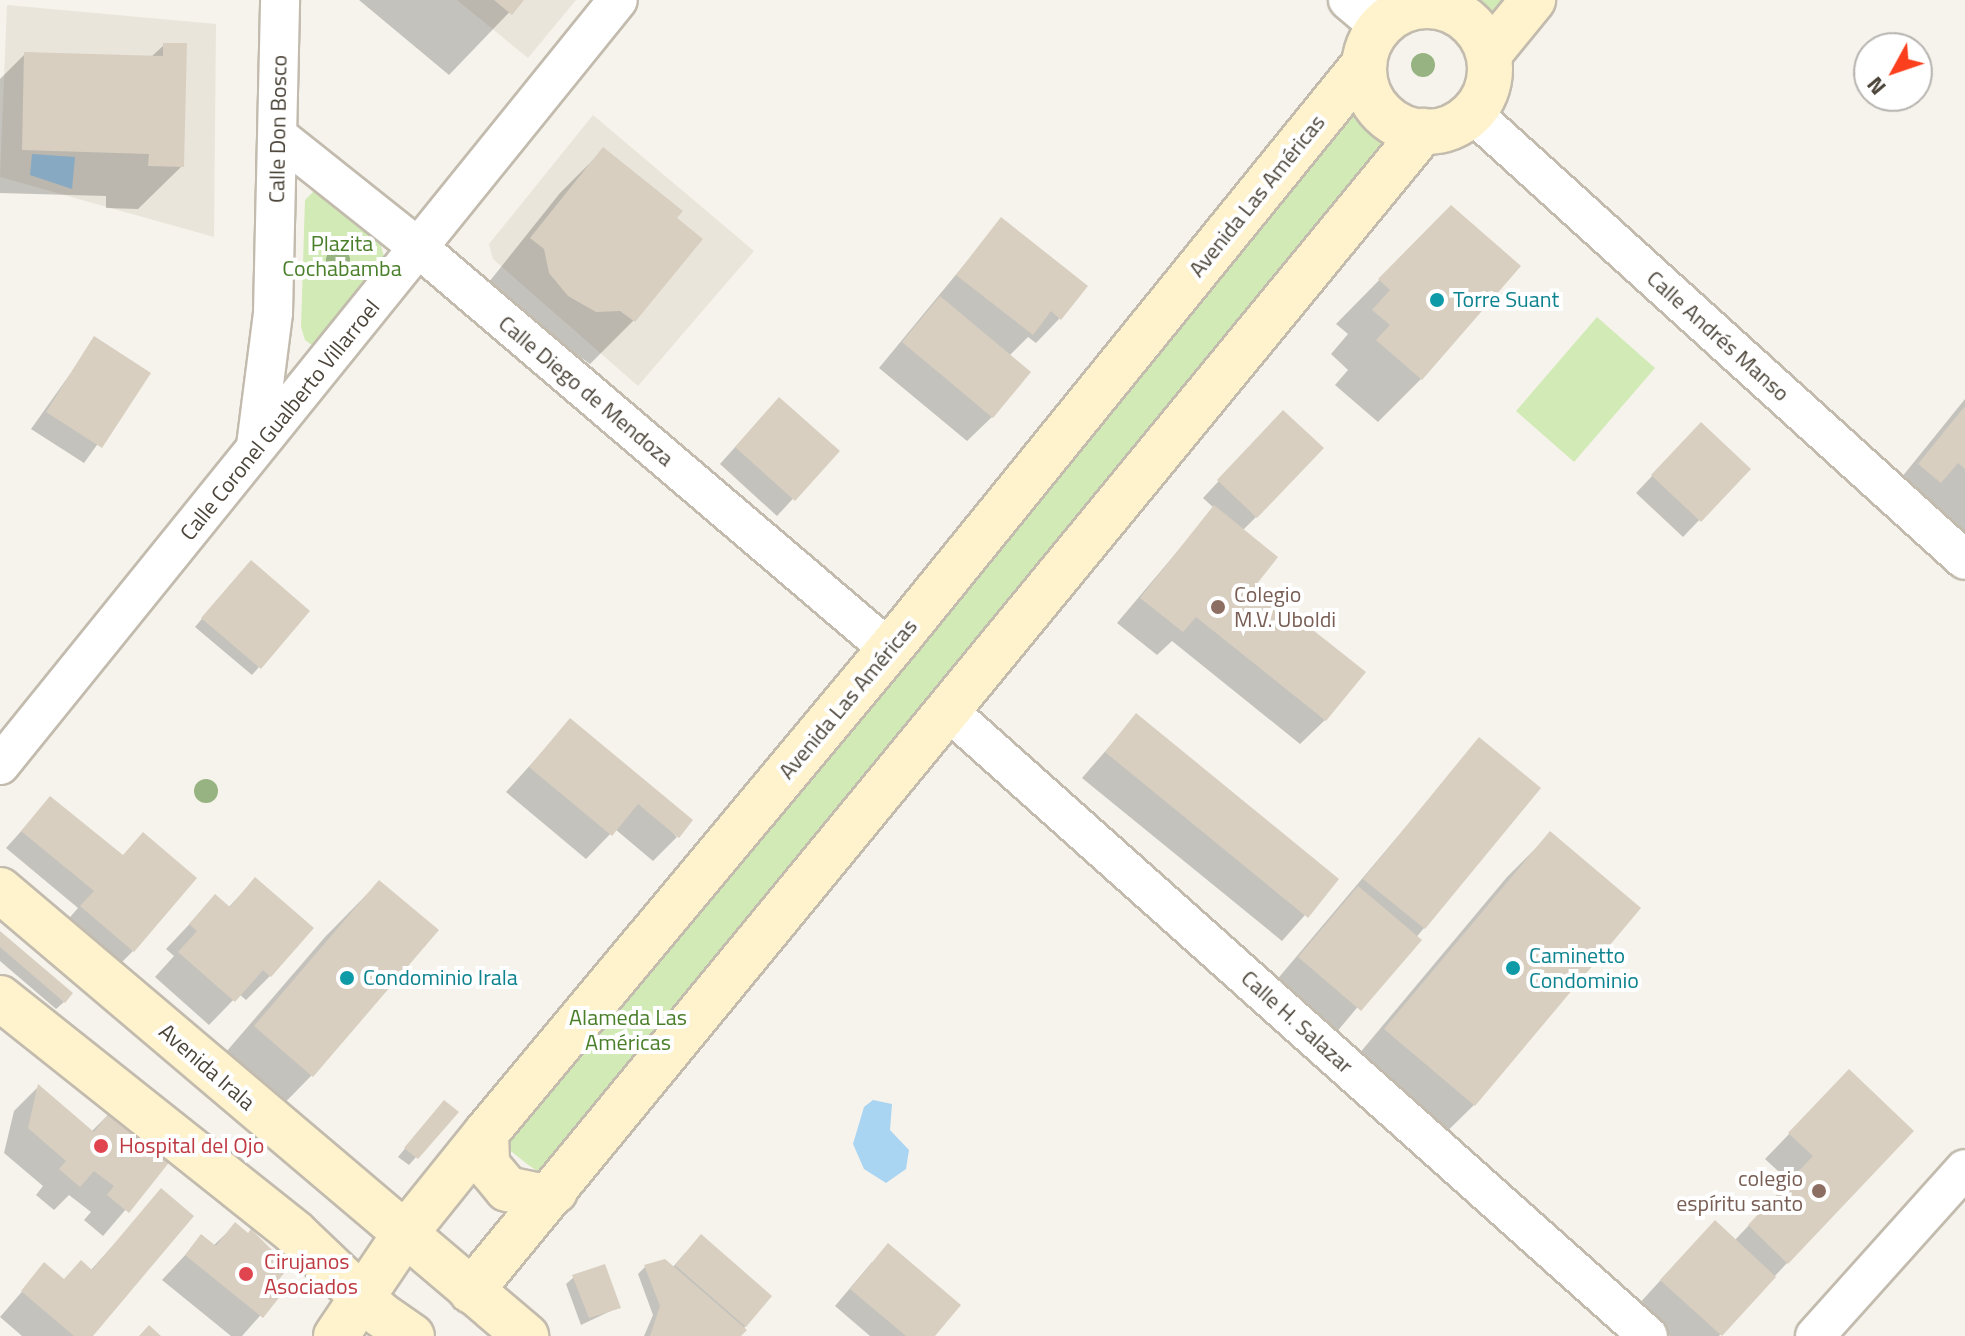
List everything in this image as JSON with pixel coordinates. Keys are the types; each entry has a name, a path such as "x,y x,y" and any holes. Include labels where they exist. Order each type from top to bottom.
{"street":[{"name":"Calle Don Bosco","path":"255,448 272,326 280,0"},
{"name":"Calle Coronel Gualberto Villarroel","path":"0,765 420,249 618,0"},
{"path":"1489,54 1533,0"},
{"path":"1463,15 1482,35 1489,54 1484,95 1472,113 1458,124 1423,131 1394,123 1381,112 1365,82 1385,19 1463,15"},
{"name":"Avenida Las Américas","path":"336,1336 364,1299 404,1235 890,650 1385,19"},
{"name":"Calle Andrés Manso","path":"1472,113 1965,560"},
{"path":"471,1291 1423,131"},
{"name":"Calle Diego de Mendoza","path":"278,136 420,249 890,650"},
{"name":"Calle H. Salazar","path":"946,709 1648,1336"},
{"name":"Avenida Irala","path":"0,890 526,1336"},
{"path":"0,998 317,1251 364,1299 410,1336"},
{"path":"486,1133 483,1149 495,1179 523,1195 555,1191"},
{"path":"1815,1336 1965,1169"}],"shaded area":[{"path":"457,0 576,0 528,58"},
{"path":"7,5 216,24 214,237 0,177"},
{"path":"593,115 754,251 638,386 493,259 489,244"}],"green space":[{"path":"1460,0 1517,0 1491,33"},
{"name":"Alameda Las Américas","path":"1346,100 1377,130 1398,140 549,1179 527,1164 496,1139"},
{"name":"Plazita Cochabamba","path":"313,192 324,192 378,236 385,260 321,345 313,346 305,340 301,327 305,200"},
{"path":"1597,317 1655,368 1574,462 1516,411"}],"water":[{"path":"32,154 75,157 72,189 30,175"},
{"path":"873,1100 892,1104 890,1130 909,1150 906,1169 886,1183 864,1169 853,1144 864,1107"}],"building":[{"path":"494,0 524,0 512,15"},
{"path":"163,43 187,43 184,167 148,166 149,154 22,150 24,52 163,56"},
{"path":"603,147 683,211 677,218 703,239 635,322 620,311 596,312 568,296 549,273 544,249 530,238"},
{"name":"Torre Suant","path":"1451,205 1521,266 1422,380 1376,340 1390,325 1372,310 1390,290 1378,279"},
{"path":"1001,217 1088,286 1061,320 1051,311 1033,335 956,275"},
{"path":"940,296 1031,372 993,418 902,342"},
{"path":"94,336 151,373 102,448 46,412"},
{"path":"779,397 840,451 795,501 735,447"},
{"path":"1965,406 1965,469 1958,463 1941,483 1918,464"},
{"path":"1283,410 1324,448 1257,518 1217,480"},
{"path":"1701,422 1751,469 1701,522 1651,475"},
{"name":"Colegio M.V. Uboldi","path":"1214,505 1278,557 1256,585 1366,672 1326,721 1196,617 1183,632 1140,598"},
{"path":"251,560 310,611 261,669 201,618"},
{"path":"1136,713 1339,879 1308,918 1105,752"},
{"path":"570,718 693,820 679,838 638,804 612,836 529,767"},
{"path":"1479,737 1541,788 1425,929 1363,879"},
{"path":"50,796 123,855 143,832 197,878 134,952 80,906 94,891 21,831"},
{"name":"Caminetto Condominio","path":"1550,831 1641,908 1475,1106 1384,1029"},
{"path":"255,877 314,928 271,977 263,970 235,1002 178,952 197,931 189,924 215,894 230,907"},
{"name":"Condominio Irala","path":"379,880 439,930 313,1077 254,1026"},
{"path":"1358,886 1422,940 1361,1011 1298,957"},
{"path":"0,931 73,993 65,1003 0,947"},
{"name":"colegio espíritu santo","path":"1849,1069 1914,1131 1788,1264 1748,1225 1813,1156 1788,1133"},
{"name":"Hospital del Ojo","path":"38,1084 94,1132 117,1103 171,1160 129,1213 107,1195 114,1186 94,1171 80,1187 59,1169 66,1161 28,1128"},
{"path":"444,1100 459,1112 418,1159 404,1148"},
{"path":"161,1188 194,1216 93,1336 74,1336 21,1291 44,1262 64,1279 81,1260 92,1270"},
{"path":"1715,1220 1776,1277 1722,1336 1660,1280"},
{"name":"Cirujanos Asociados","path":"235,1222 248,1233 251,1229 289,1267 277,1282 286,1289 263,1318 185,1255 201,1234 216,1246"},
{"path":"701,1234 772,1296 746,1327 675,1265"},
{"path":"888,1243 961,1305 935,1336 906,1336 850,1289"},
{"path":"665,1259 747,1330 741,1336 650,1336 660,1306 644,1265"},
{"path":"605,1264 621,1308 589,1318 572,1275"},
{"path":"149,1325 161,1336 139,1336"}],"place":[{"name":"Torre Suant","path":"1437,300"},
{"name":"Colegio M.V. Uboldi","path":"1218,607"},
{"name":"Caminetto Condominio","path":"1513,968"},
{"name":"Condominio Irala","path":"347,978"},
{"name":"Hospital del Ojo","path":"101,1146"},
{"name":"colegio espíritu santo","path":"1819,1191"},
{"name":"Cirujanos Asociados","path":"246,1274"}]}
